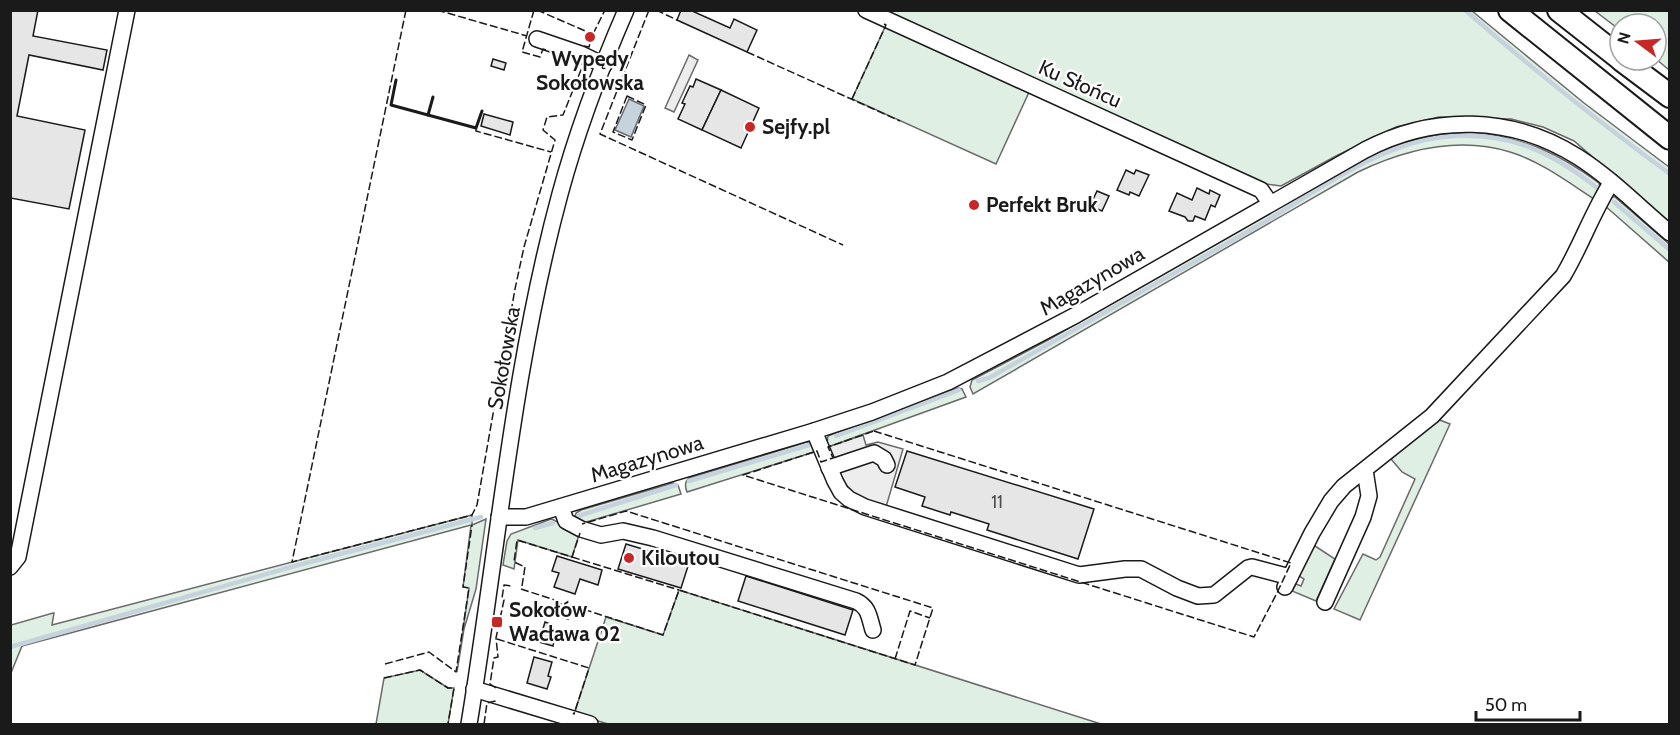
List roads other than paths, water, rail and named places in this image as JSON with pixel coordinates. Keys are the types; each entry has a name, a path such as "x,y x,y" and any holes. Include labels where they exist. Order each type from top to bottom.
{"highway":[{"path":"1510,10 1670,138"},
{"path":"1559,10 1608,49"},
{"path":"1638,72 1670,96"}],"street":[{"path":"10,567 18,557 127,10"},
{"name":"Sokołowska","path":"469,724 519,390 540,276 569,163 626,10"},
{"name":"Ku Słońcu","path":"866,10 1261,190 1270,203"},
{"path":"537,39 581,54 604,65"},
{"name":"Magazynowa","path":"499,517 519,519 561,507 814,431 909,399 969,372 1076,315 1382,141 1412,130 1445,124 1488,124 1526,132 1570,152 1590,165 1670,233"},
{"path":"814,431 841,492 849,499 865,507 1078,575 1141,569 1177,588 1205,597 1220,591 1252,567 1288,582 1312,533 1331,501 1344,486 1432,416 1563,276 1590,217 1611,183"},
{"path":"830,468 874,453 884,459 887,465"},
{"path":"1325,602 1363,517 1369,496 1365,470"},
{"path":"561,507 566,521 581,529 601,535 623,531 653,538 856,601 867,609 873,630"},
{"path":"474,689 590,724"}],"waterway":[{"path":"1465,10 1617,135 1670,174"},
{"path":"978,381 989,378 1221,247 1350,170 1402,147 1428,139 1455,136 1495,138 1514,142 1547,155 1596,187"},
{"path":"1614,202 1670,250"},
{"path":"836,436 959,390"},
{"path":"689,481 809,445"},
{"path":"578,516 676,485"},
{"path":"10,647 291,567 481,517"},
{"path":"535,528 553,523"}],"place":[{"name":"Wypędy Sokołowska","path":"590,37"},
{"name":"Sejfy.pl","path":"750,127"},
{"name":"Perfekt Bruk","path":"974,205"},
{"name":"Kiloutou","path":"629,558"},
{"name":"Sokołów Wacława 02","path":"497,622"}]}
